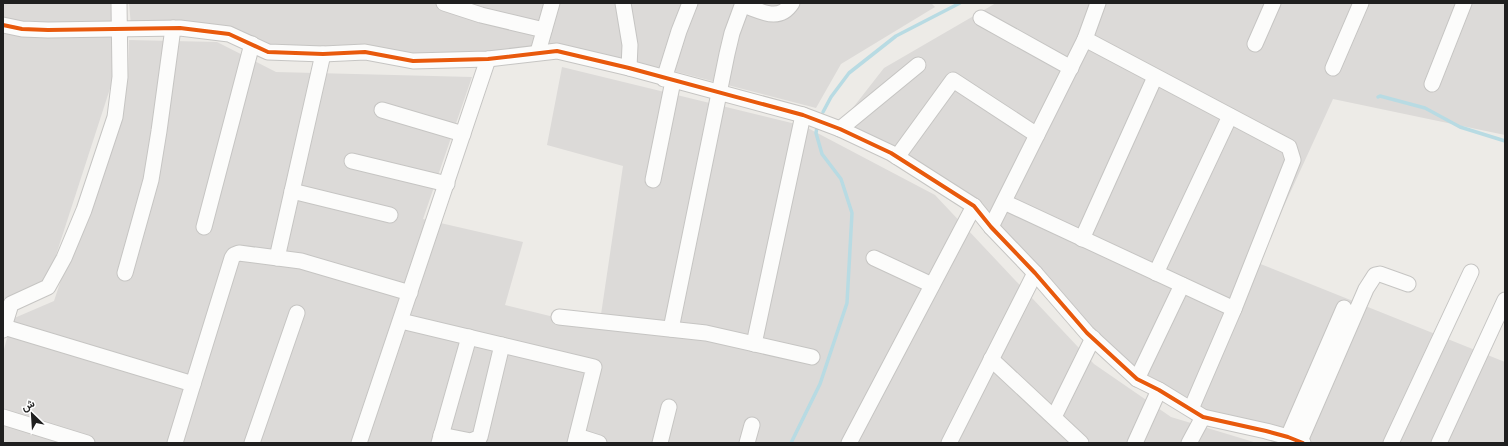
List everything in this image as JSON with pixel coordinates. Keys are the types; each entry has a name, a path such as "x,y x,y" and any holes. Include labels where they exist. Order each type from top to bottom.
{"street":[{"path":"119,3 120,77 114,116 84,210 64,258 48,287 11,304 4,324 193,384"},
{"path":"444,3 483,9 544,30"},
{"path":"538,52 552,3"},
{"path":"623,3 630,45 629,68"},
{"path":"653,180 668,80 679,31 690,3"},
{"path":"671,329 732,33 743,4 773,15 783,13 792,3"},
{"path":"991,227 1085,39 1098,3"},
{"path":"1255,44 1273,3"},
{"path":"1332,68 1361,3"},
{"path":"1432,84 1464,3"},
{"path":"981,18 1071,68"},
{"path":"3,25 22,29 48,30 173,28 229,34 268,52 323,54 365,52 414,61 488,59 557,51 629,68 668,80 803,115 840,129 897,157 974,206 991,227 1035,273 1087,333 1138,379 1160,390 1197,413 1264,437 1297,440"},
{"path":"125,273 151,180 173,28"},
{"path":"1085,39 1289,147 1293,160 1234,309 1197,413 1189,443"},
{"path":"204,227 252,44"},
{"path":"277,258 323,54"},
{"path":"359,443 488,59"},
{"path":"840,129 918,65"},
{"path":"1082,239 1155,77"},
{"path":"897,157 952,80 1037,135"},
{"path":"382,110 463,134"},
{"path":"754,344 803,115"},
{"path":"1156,273 1230,116"},
{"path":"352,161 447,184"},
{"path":"292,191 390,215"},
{"path":"1004,202 1234,309"},
{"path":"849,443 974,206"},
{"path":"175,443 234,255 238,253 301,261 410,293"},
{"path":"874,258 932,285"},
{"path":"1391,443 1471,272"},
{"path":"952,442 991,359 1035,273"},
{"path":"1297,440 1366,290 1375,275 1380,274 1408,284"},
{"path":"1138,379 1182,285"},
{"path":"1439,443 1505,300"},
{"path":"1297,440 1344,308"},
{"path":"252,443 297,313"},
{"path":"559,317 706,333 812,357"},
{"path":"401,321 594,367 576,440 599,443"},
{"path":"468,337 440,439 471,442 480,437 502,345"},
{"path":"1054,417 1093,338"},
{"path":"991,359 1081,443"},
{"path":"1135,443 1160,390"},
{"path":"660,443 669,408"},
{"path":"3,417 87,443"},
{"path":"747,443 752,424"}],"shaded area":[{"path":"3,3 113,3 117,67 45,289 3,310"},
{"path":"129,3 931,3 935,7 841,64 816,108 662,68 550,47 428,60 288,53 231,27 131,26"},
{"path":"996,3 1505,3 1505,135 1333,99 1258,263 1505,362 1505,443 1306,443 1173,399 1096,344 948,180 841,123 884,68"},
{"path":"129,40 217,42 276,72 472,77 423,219 523,242 505,305 599,328 623,166 547,145 562,67 804,126 935,195 1094,364 1171,417 1257,443 3,443 3,353 12,319 54,301 128,79"}],"waterway":[{"path":"823,112 831,97 849,73 896,36 960,3"},
{"path":"1378,97 1380,96 1425,108 1460,127 1505,141"},
{"path":"791,443 820,384 847,303 852,213 841,179 822,154 816,133 817,127"}],"cycle path":[{"path":"3,25 22,29 48,30 180,28 229,34 268,52 323,54 365,52 413,61 488,59 557,51 629,68 803,115 840,129 891,153 974,206 991,227 1035,273 1087,333 1137,379 1159,390 1203,417 1266,431 1303,443"}]}
